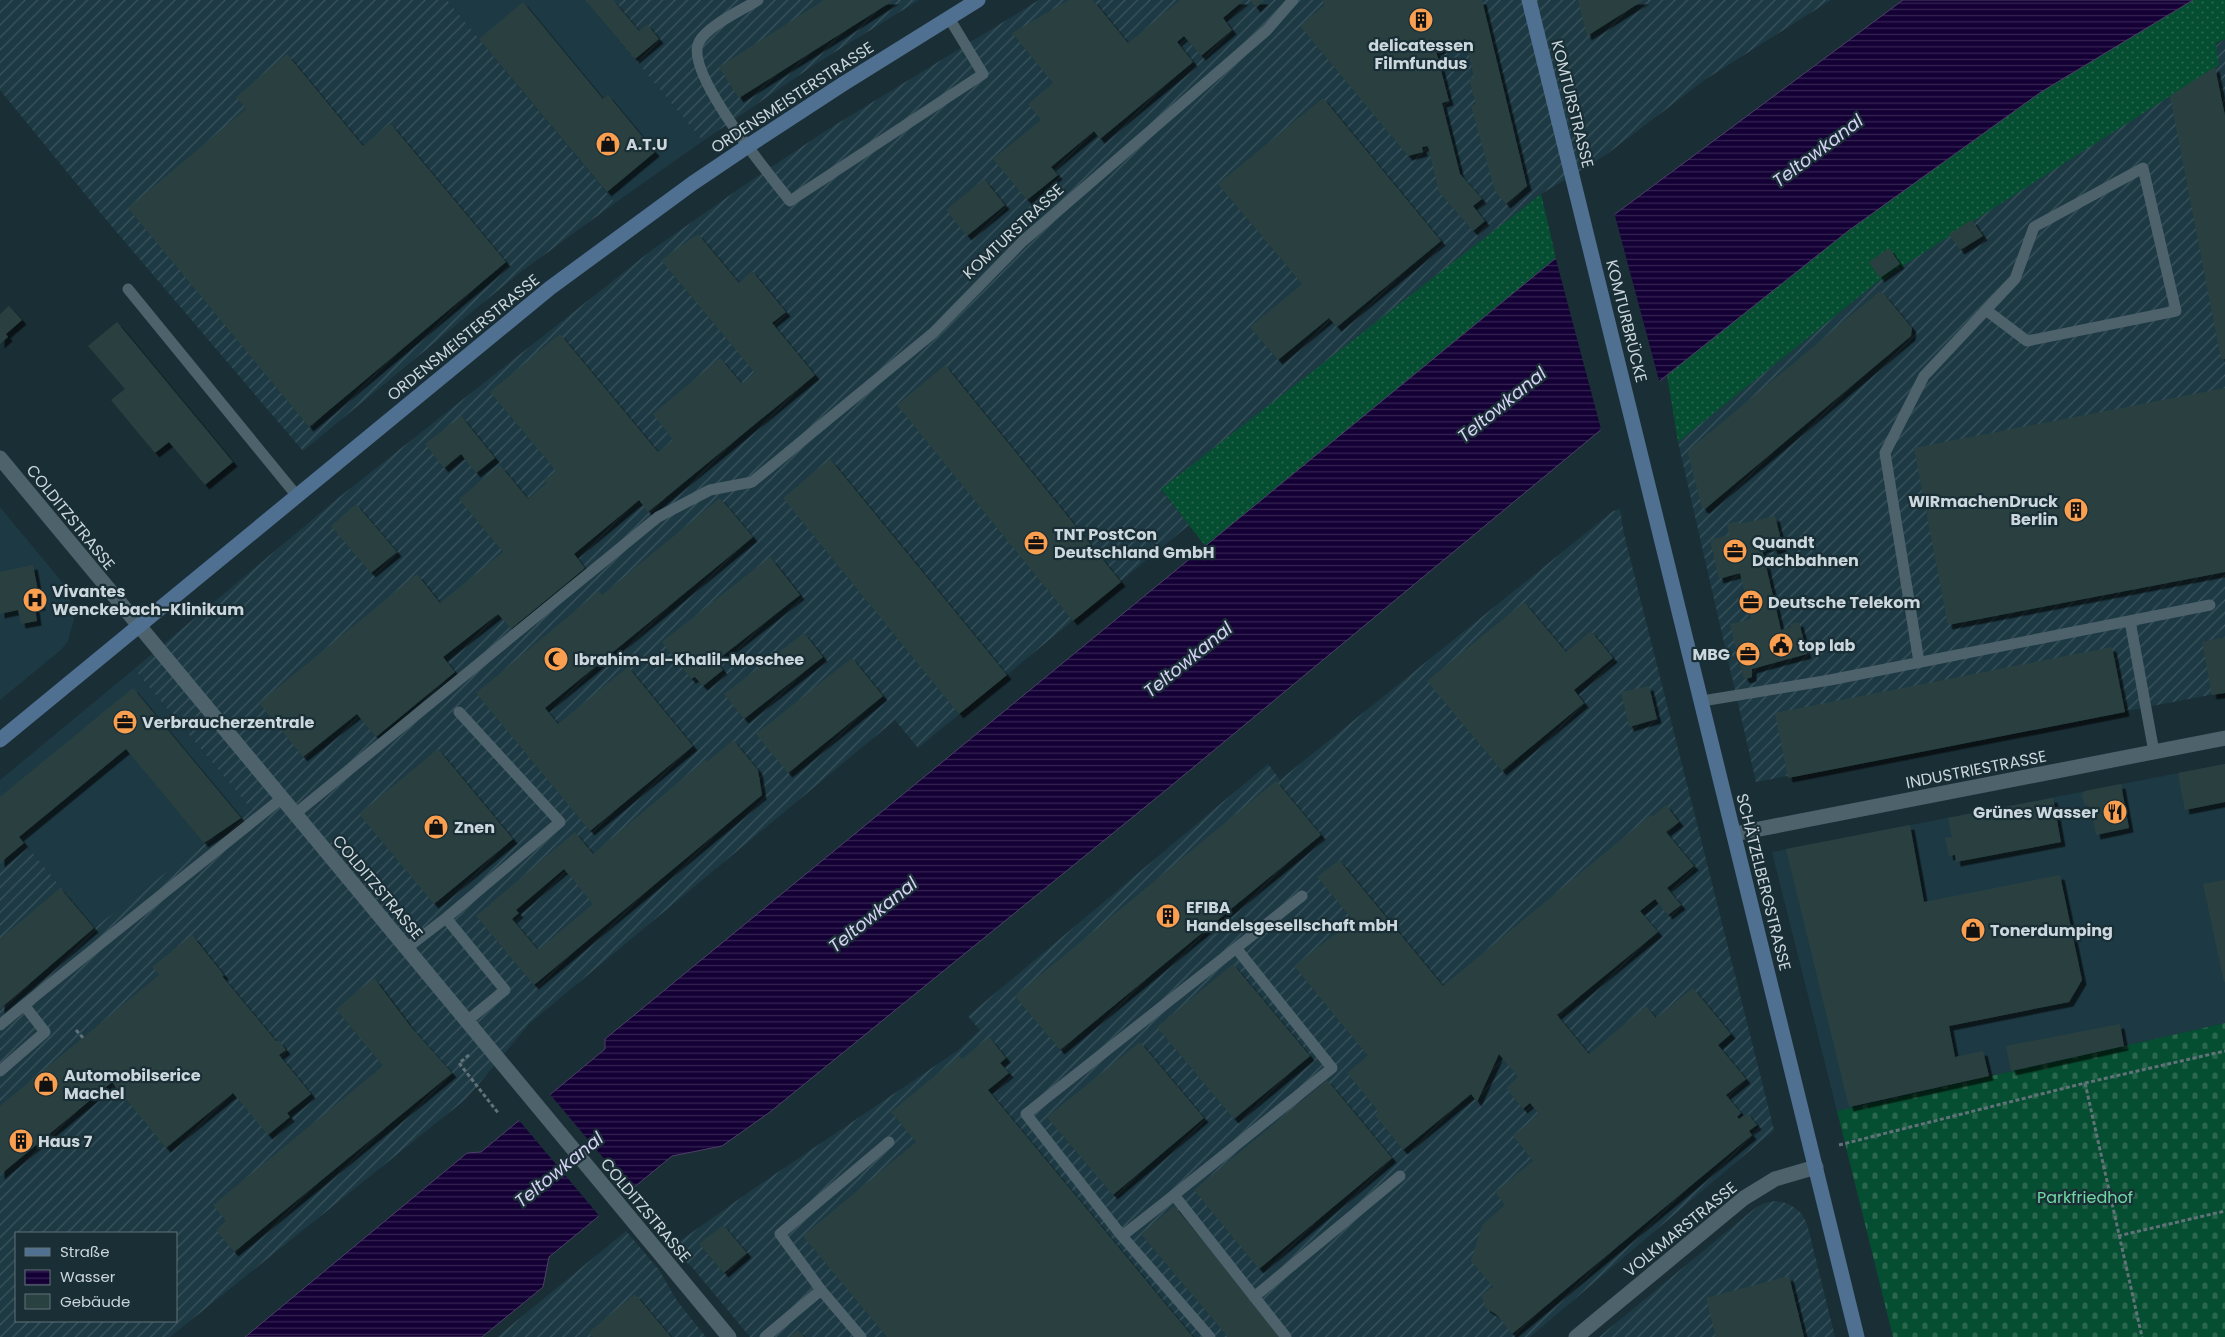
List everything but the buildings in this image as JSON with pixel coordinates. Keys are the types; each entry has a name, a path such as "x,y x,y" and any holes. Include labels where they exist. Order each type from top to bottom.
{"street":[{"name":"ORDENSMEISTERSTRASSE","path":"0,740 550,288 693,183 978,0"},
{"name":"KOMTURSTRASSE","path":"1529,0 1582,216"},
{"name":"KOMTURBRÜCKE","path":"1582,216 1637,435"},
{"name":"SCHÄTZELBERGSTRASSE","path":"1637,435 1857,1337"},
{"name":"COLDITZSTRASSE","path":"0,458 729,1337"},
{"name":"INDUSTRIESTRASSE","path":"1734,834 2225,738"},
{"name":"VOLKMARSTRASSE","path":"1576,1337 1744,1198 1775,1179 1816,1167"}],"lane":[{"path":"758,0 705,33 698,43 696,53 703,76 748,146 790,201 983,74 949,18"},
{"name":"KOMTURSTRASSE","path":"295,814 658,517 710,490 752,482 933,333 1023,241 1267,30 1293,0"},
{"path":"1919,662 1885,453 1924,376 2015,279 2034,227 2144,168 2176,311 2026,341 1986,310"},
{"path":"128,289 296,496"},
{"path":"1702,702 1830,680 2210,605"},
{"path":"2130,621 2154,752"},
{"path":"407,948 446,918 560,822 459,712"},
{"path":"0,1025 282,798"},
{"path":"1210,1337 1122,1236 1026,1114 1302,896"},
{"path":"446,918 505,990 467,1021"},
{"path":"1122,1236 1332,1068 1236,948"},
{"path":"0,1071 45,1032 24,1005"},
{"path":"861,1337 822,1290 780,1234 889,1142"},
{"path":"1254,1297 1400,1176"},
{"path":"1174,1195 1286,1337"},
{"path":"765,1337 822,1290"}],"path":[{"path":"76,1030 84,1039"},
{"path":"1838,1145 2085,1083 2225,1051"},
{"path":"469,1055 460,1063 499,1114"},
{"path":"2085,1083 2142,1337"},
{"path":"2118,1236 2225,1211"}],"shaded area":[{"path":"0,0 447,0 615,203 518,274 303,451 103,216 0,90"},
{"path":"447,0 585,0 703,141 615,203"},
{"path":"585,0 919,0 814,65 703,141"},
{"path":"1039,0 1831,0 1706,79 1603,157 1541,194 1161,490 1189,525 918,748 895,720 530,1023 466,1099 170,1337 0,1337 0,813 94,928 204,843 252,810 134,669 337,499 652,250 827,130"},
{"path":"2225,39 2225,692 1756,782 1678,442 1876,283"},
{"name":"Vivantes Wenckebach-Klinikum","path":"0,507 63,583 72,606 74,619 68,641 62,649 0,700"},
{"path":"1620,509 1624,534 1774,1130 1530,1337 750,1337 692,1267 670,1248 756,1187 957,1051 980,1030 968,1016 1268,764 1280,780 1613,511"},
{"path":"134,669 252,810 204,843 94,928 0,813 0,780"},
{"name":"Tonerdumping","path":"2225,764 2225,1023 1837,1111 1772,852"},
{"path":"1775,1201 1786,1203 1795,1208 1802,1214 1807,1224 1835,1337 1599,1337 1754,1209 1762,1204"},
{"path":"626,1231 659,1270 677,1301 706,1337 497,1337"}],"green space":[{"path":"2193,0 2225,0 2225,39 2216,43 2219,65 1876,283 1678,442 1667,375 1848,231 2041,92"},
{"path":"1541,194 1556,258 1206,547 1161,489"},
{"name":"Parkfriedhof","path":"2225,1023 2225,1337 1893,1337 1837,1111"}],"water":[{"name":"Teltowkanal","path":"1903,0 2193,0 2041,92 1848,231 1667,375 1166,790 770,1112 722,1146 672,1156 549,1257 543,1287 482,1337 245,1337 467,1153 481,1152 605,1049 605,1039 1556,258"}],"pier":[{"path":"1614,212 1660,384 1602,433 1555,256"},
{"path":"549,1093 632,1192 601,1218 517,1118"}],"place":[{"name":"delicatessen Filmfundus","path":"1421,20"},
{"name":"A.T.U","path":"608,144"},
{"name":"WIRmachenDruck Berlin","path":"2076,510"},
{"name":"TNT PostCon Deutschland GmbH","path":"1036,543"},
{"name":"Quandt Dachbahnen","path":"1735,551"},
{"name":"Vivantes Wenckebach-Klinikum","path":"35,600"},
{"name":"Deutsche Telekom","path":"1751,602"},
{"name":"top lab","path":"1781,645"},
{"name":"MBG","path":"1748,654"},
{"name":"Ibrahim-al-Khalil-Moschee","path":"556,659"},
{"name":"Verbraucherzentrale","path":"125,722"},
{"name":"Grünes Wasser","path":"2115,812"},
{"name":"Znen","path":"436,827"},
{"name":"EFIBA Handelsgesellschaft mbH","path":"1168,916"},
{"name":"Tonerdumping","path":"1973,930"},
{"name":"Automobilserice Machel","path":"46,1084"},
{"name":"Haus 7","path":"21,1141"}]}
